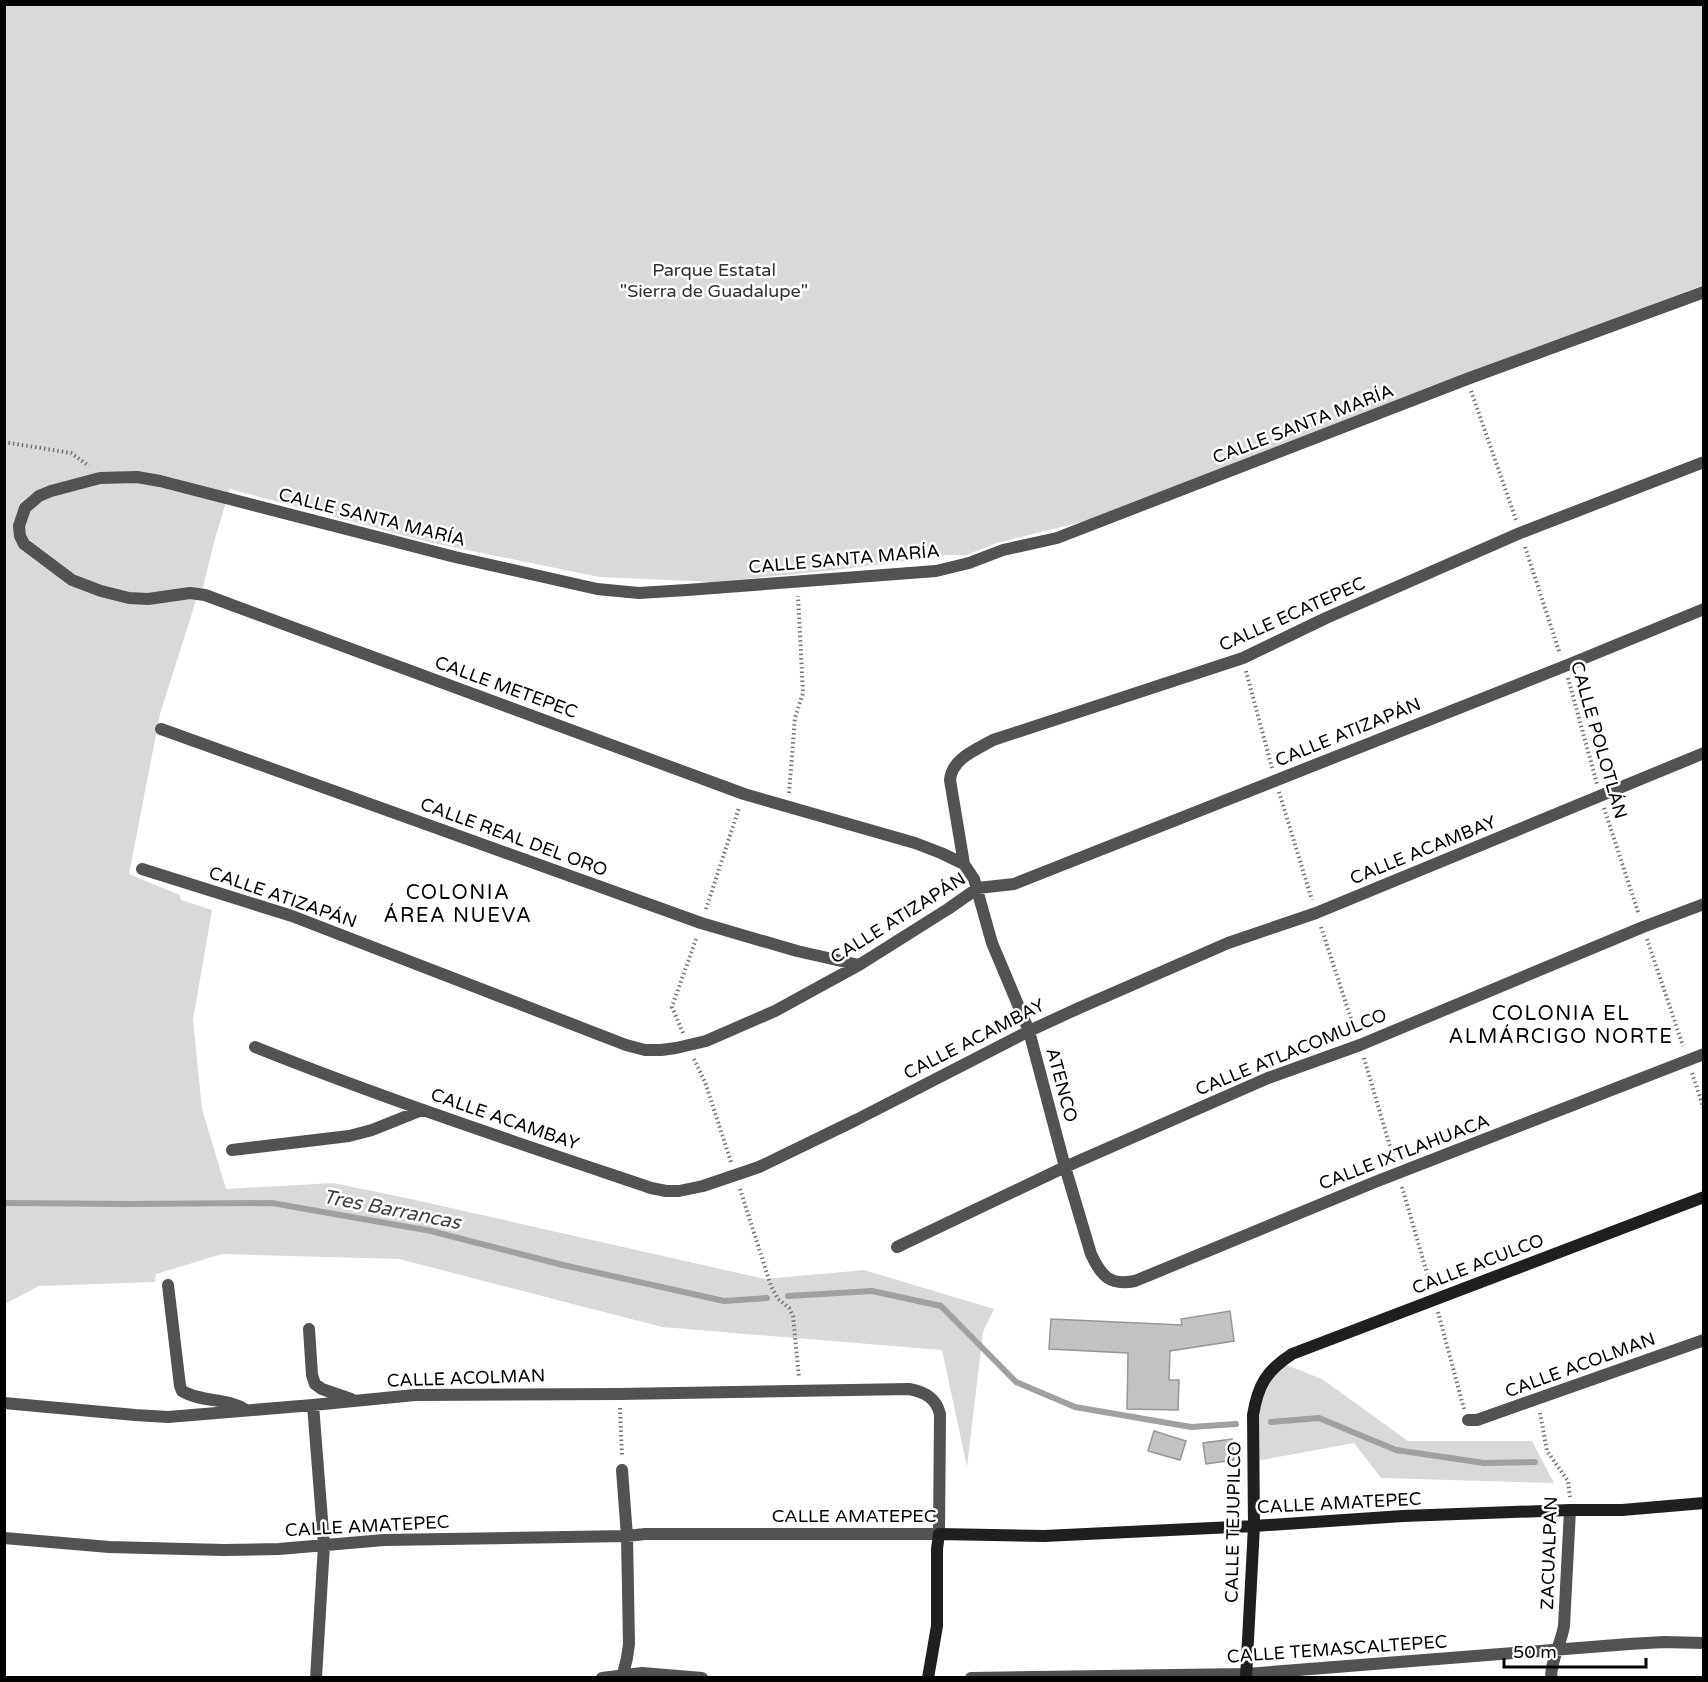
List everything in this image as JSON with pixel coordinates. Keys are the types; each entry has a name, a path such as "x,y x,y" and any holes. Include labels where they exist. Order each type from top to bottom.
{"street":[{"name":"CALLE SANTA MARÍA","path":"20,536 19,526 25,508 39,496 100,478 137,477 454,557 597,589 639,593 797,583 936,570 969,563 1003,550 1057,538 1467,379 1704,292"},
{"name":"CALLE ECATEPEC","path":"964,864 950,780 951,772 955,764 985,745 1010,734 1243,658 1326,618 1520,533 1704,462"},
{"name":"CALLE METEPEC","path":"20,536 24,544 72,580 101,591 129,598 148,599 190,593 205,595 744,794 915,843 964,864"},
{"name":"CALLE ATIZAPÁN","path":"142,869 292,916 626,1045 645,1050 689,1046 776,1011 859,965 978,888 1014,884 1704,609"},
{"name":"CALLE REAL DEL ORO","path":"161,729 701,923 797,951 859,965"},
{"name":"CALLE ACAMBAY","path":"255,1047 337,1080 422,1110 659,1189 679,1191 736,1177 759,1167 1029,1031 1228,943 1316,913 1704,753"},
{"path":"964,864 978,888"},
{"name":"ATENCO","path":"978,888 992,943 1029,1031 1091,1254 1096,1267 1111,1281 1118,1283"},
{"name":"CALLE ATLACOMULCO","path":"897,1247 1065,1167 1268,1077 1360,1045 1643,927 1704,904"},
{"name":"CALLE IXTLAHUACA","path":"1118,1283 1143,1278 1375,1182 1704,1054"},
{"path":"232,1150 349,1136 372,1130 422,1110"},
{"name":"CALLE ACULCO","path":"1270,1371 1292,1354 1704,1197"},
{"path":"168,1286 182,1391 194,1396 230,1402 247,1411"},
{"path":"309,1329 312,1375 315,1384 322,1389 357,1401"},
{"name":"CALLE ACOLMAN","path":"1468,1420 1477,1420 1704,1340"},
{"name":"CALLE TEJUPILCO","path":"1246,1676 1254,1526 1253,1415 1256,1398 1270,1371"},
{"name":"CALLE ACOLMAN","path":"4,1403 157,1416 247,1411 415,1395 909,1389 928,1395 938,1406 940,1414 939,1534"},
{"path":"313,1405 324,1545 316,1677"},
{"path":"622,1470 627,1536 629,1644 622,1677"},
{"name":"CALLE AMATEPEC","path":"4,1538 109,1547 212,1550 279,1549 384,1540 645,1534 1044,1536 1403,1516 1622,1510 1704,1503"},
{"name":"ZACUALPAN","path":"1551,1677 1553,1661 1562,1640 1564,1626 1570,1510"},
{"path":"928,1677 938,1626 939,1534"},
{"name":"CALLE TEMASCALTEPEC","path":"971,1677 1246,1676 1629,1644 1704,1643"},
{"path":"602,1677 622,1677 642,1673 702,1677"}],"path":[{"name":"CALLE POLOTLÁN","path":"1467,379 1564,666 1600,797 1704,1109"},
{"path":"4,442 71,453 94,469 100,478"},
{"path":"788,806 795,718 803,693 797,583"},
{"path":"744,794 672,1007 705,1082 771,1286 778,1299 789,1308 793,1316 800,1391"},
{"path":"1398,1174 1468,1420"},
{"path":"620,1394 622,1470"},
{"name":"ZACUALPAN","path":"1538,1399 1547,1451 1568,1481 1570,1510"}],"green space":[{"name":"Parque Estatal \"Sierra de Guadalupe\"","path":"5,5 1703,5 1703,285 1118,513 997,543 966,555 947,555 835,570 713,582 599,577 429,542 230,489 202,591 199,591 160,714 129,874 180,895 181,900 212,910 193,1020 202,1109 226,1189 333,1183 765,1279 864,1270 994,1309 983,1332 967,1467 942,1350 662,1327 399,1259 222,1254 156,1274 155,1282 39,1286 5,1304"},
{"path":"1276,1361 1322,1379 1408,1441 1532,1441 1554,1483 1381,1478 1354,1443 1251,1462 1261,1401"}],"building":[{"path":"1230,1311 1234,1341 1170,1351 1169,1380 1179,1380 1178,1410 1127,1409 1128,1353 1049,1349 1051,1319 1182,1325 1181,1319"},
{"path":"1154,1431 1186,1441 1180,1460 1148,1451"},
{"path":"1232,1439 1234,1460 1206,1464 1203,1443"}],"waterway":[{"name":"Tres Barrancas","path":"4,1203 272,1203 431,1231 563,1265 724,1301 767,1298"},
{"name":"Tres Barrancas","path":"788,1296 872,1291 941,1306 1016,1382 1075,1407 1191,1427 1236,1424"},
{"name":"Tres Barrancas","path":"1271,1422 1319,1418 1396,1450 1484,1463 1535,1462"}],"district":[{"name":"COLONIA ÁREA NUEVA","path":"458,904"},
{"name":"COLONIA EL ALMÁRCIGO NORTE","path":"1561,1024"}]}
